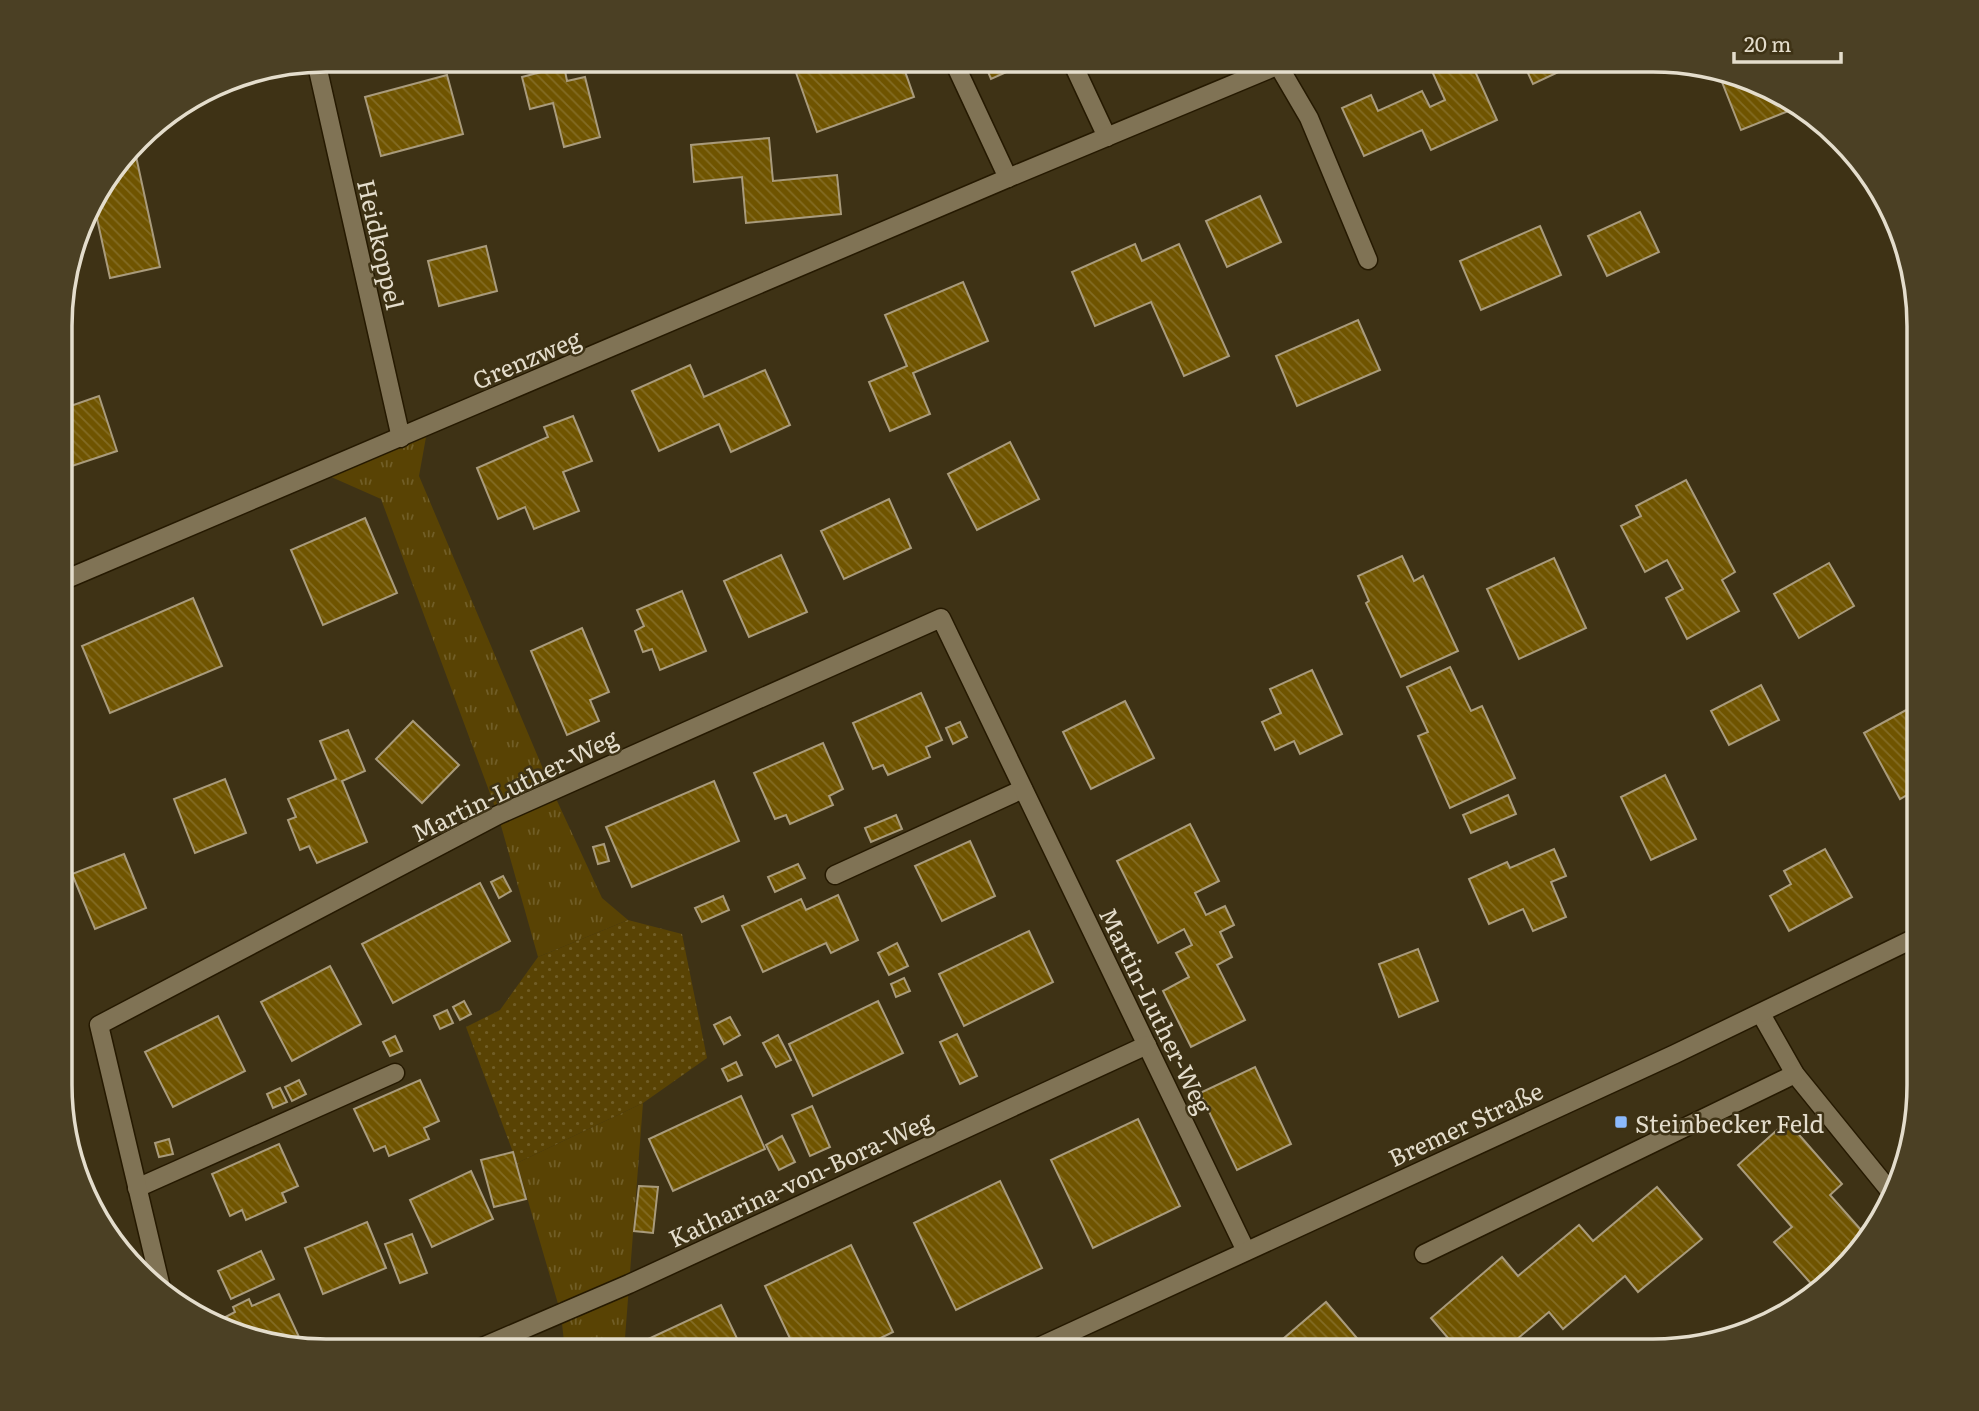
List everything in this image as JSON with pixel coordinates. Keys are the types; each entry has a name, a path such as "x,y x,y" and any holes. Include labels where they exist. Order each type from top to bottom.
{"street":[{"name":"Heidkoppel","path":"318,72 401,438"},
{"path":"959,72 1008,178"},
{"path":"1077,72 1107,137"},
{"name":"Grenzweg","path":"72,577 1263,72"},
{"path":"1289,72 1368,260"},
{"name":"Martin-Luther-Weg","path":"158,1276 99,1025 498,815 941,618 1246,1251"},
{"path":"835,876 1023,789"},
{"name":"Bremer Straße","path":"1056,1339 1761,1014 1907,942"},
{"path":"1761,1014 1795,1074 1886,1187"},
{"name":"Katharina-von-Bora-Weg","path":"501,1339 629,1284 1147,1045"},
{"path":"137,1188 395,1073"},
{"path":"1424,1254 1795,1074"}],"green space":[{"path":"428,426 419,476 552,790 602,898 628,920 538,957 498,815 381,499 320,472"},
{"path":"628,920 682,934 707,1058 643,1103 517,1163 466,1027 500,1010 538,957"},
{"path":"643,1103 625,1339 564,1339 561,1314 517,1163"}],"building":[{"path":"541,72 565,72 567,81 585,77 600,137 564,147 553,103 530,109 522,77"},
{"path":"796,72 905,72 914,97 817,132"},
{"path":"988,72 1006,72 991,79"},
{"path":"1432,72 1475,72 1497,120 1431,150 1422,130 1364,156 1342,108 1371,95 1378,111 1422,91 1430,107 1445,100"},
{"path":"1528,72 1558,72 1533,84"},
{"path":"447,75 463,134 381,156 365,97"},
{"path":"1722,82 1751,91 1789,111 1741,130"},
{"path":"769,138 773,181 837,175 841,214 746,223 742,177 694,182 691,145"},
{"path":"136,157 160,267 110,278 97,216 114,184"},
{"path":"1260,196 1281,242 1227,267 1206,221"},
{"path":"1640,212 1659,252 1607,276 1588,236"},
{"path":"1540,226 1561,275 1481,310 1460,261"},
{"path":"1135,244 1142,261 1179,244 1229,356 1184,376 1151,302 1095,326 1072,272"},
{"path":"486,246 497,291 439,306 428,261"},
{"path":"963,282 988,341 913,373 930,414 890,431 869,382 907,366 885,315"},
{"path":"1358,320 1380,370 1297,406 1276,356"},
{"path":"690,365 704,397 765,370 790,425 731,452 719,424 659,451 632,391"},
{"path":"99,396 117,451 72,466 72,405"},
{"path":"573,416 592,461 563,472 579,511 534,529 525,507 498,519 477,468 548,437 544,427"},
{"path":"1010,442 1039,499 977,530 948,474"},
{"path":"1686,480 1735,572 1722,580 1739,611 1687,639 1666,598 1683,589 1667,560 1645,572 1621,526 1641,516 1636,506"},
{"path":"889,499 911,548 844,579 821,531"},
{"path":"365,518 397,593 323,625 291,550"},
{"path":"781,555 807,612 749,637 724,581"},
{"path":"1402,556 1414,581 1423,576 1458,651 1401,677 1366,603 1369,601 1358,576"},
{"path":"1554,558 1586,628 1519,659 1487,589"},
{"path":"1829,563 1854,606 1799,638 1774,594"},
{"path":"682,591 706,651 660,670 652,649 643,652 635,631 644,626 637,610"},
{"path":"193,598 222,666 110,713 82,646"},
{"path":"582,628 609,692 590,700 599,721 567,735 531,651"},
{"path":"1450,667 1471,711 1482,706 1515,778 1450,808 1418,736 1428,732 1407,687"},
{"path":"1312,670 1342,734 1300,754 1294,741 1275,750 1262,722 1281,713 1270,689"},
{"path":"1761,685 1779,720 1729,745 1711,711"},
{"path":"921,693 942,740 926,747 930,757 888,775 883,765 873,769 853,723"},
{"path":"1125,701 1154,758 1091,789 1063,732"},
{"path":"1907,710 1907,795 1900,799 1864,733"},
{"path":"413,721 459,765 422,803 376,759"},
{"path":"960,722 967,737 953,744 946,728"},
{"path":"348,730 365,771 342,781 367,842 317,863 309,846 300,850 288,820 296,817 288,799 336,779 320,741"},
{"path":"823,743 843,789 829,796 833,805 790,824 786,815 775,819 754,773"},
{"path":"1665,775 1696,839 1651,860 1621,797"},
{"path":"225,779 246,833 195,853 174,799"},
{"path":"714,781 739,841 632,887 606,827"},
{"path":"1508,795 1516,814 1471,833 1463,815"},
{"path":"896,815 902,829 871,842 865,828"},
{"path":"1190,824 1219,881 1195,893 1206,915 1225,906 1234,925 1220,932 1232,957 1217,965 1245,1020 1191,1047 1163,991 1189,977 1176,953 1192,945 1184,929 1158,943 1117,861"},
{"path":"970,841 995,896 942,921 915,866"},
{"path":"604,844 609,861 598,864 593,847"},
{"path":"1554,849 1566,876 1551,882 1566,917 1533,931 1523,909 1489,924 1469,879 1507,862 1510,868"},
{"path":"1825,849 1852,897 1789,931 1770,896 1791,884 1784,871"},
{"path":"124,854 146,908 95,929 72,874"},
{"path":"798,864 805,878 775,892 768,877"},
{"path":"503,876 511,891 499,898 491,882"},
{"path":"480,883 510,941 393,1003 362,944"},
{"path":"838,895 858,940 831,953 826,943 763,972 742,926 801,899 806,910"},
{"path":"723,896 729,910 702,922 695,908"},
{"path":"1029,931 1053,982 964,1026 939,974"},
{"path":"897,943 908,966 889,975 878,953"},
{"path":"1418,949 1438,1001 1399,1017 1379,964"},
{"path":"330,966 361,1024 292,1061 261,1002"},
{"path":"904,978 910,991 896,997 891,984"},
{"path":"464,1001 471,1014 460,1020 453,1007"},
{"path":"878,1001 903,1053 813,1096 789,1044"},
{"path":"447,1010 453,1023 440,1029 434,1016"},
{"path":"218,1016 245,1071 173,1107 145,1052"},
{"path":"730,1017 740,1035 724,1044 714,1025"},
{"path":"957,1034 977,1076 960,1084 940,1042"},
{"path":"778,1035 791,1060 776,1067 763,1043"},
{"path":"395,1036 402,1051 390,1056 383,1042"},
{"path":"736,1062 742,1075 728,1081 722,1069"},
{"path":"1255,1067 1291,1144 1237,1170 1200,1093"},
{"path":"299,1080 306,1094 292,1101 285,1087"},
{"path":"420,1080 439,1121 424,1128 429,1139 389,1156 385,1146 374,1151 354,1109"},
{"path":"280,1088 287,1102 273,1108 267,1094"},
{"path":"741,1096 765,1149 673,1191 649,1139"},
{"path":"812,1106 830,1147 810,1156 792,1115"},
{"path":"1138,1119 1180,1206 1093,1248 1051,1160"},
{"path":"1787,1121 1842,1184 1830,1195 1862,1231 1833,1265 1811,1284 1774,1242 1792,1227 1738,1165"},
{"path":"782,1136 795,1162 779,1170 766,1145"},
{"path":"169,1139 173,1154 159,1157 155,1143"},
{"path":"279,1144 298,1186 282,1193 286,1202 246,1220 242,1210 230,1216 212,1174"},
{"path":"513,1152 526,1199 494,1207 481,1160"},
{"path":"471,1171 493,1219 432,1247 410,1200"},
{"path":"1000,1181 1042,1268 956,1310 914,1223"},
{"path":"639,1186 658,1187 653,1233 634,1231"},
{"path":"1657,1187 1702,1239 1638,1292 1625,1276 1563,1329 1549,1312 1517,1339 1449,1339 1431,1318 1502,1257 1518,1276 1579,1225 1593,1241"},
{"path":"367,1222 386,1268 323,1294 305,1248"},
{"path":"412,1234 427,1273 400,1283 385,1244"},
{"path":"851,1245 893,1332 879,1339 790,1339 765,1286"},
{"path":"261,1251 274,1279 231,1299 218,1271"},
{"path":"279,1294 299,1337 260,1331 224,1318 235,1312 233,1307 249,1299 252,1306"},
{"path":"1326,1302 1358,1339 1283,1339"},
{"path":"721,1305 737,1339 648,1339"}],"place":[{"name":"Steinbecker Feld","path":"1621,1122"}]}
